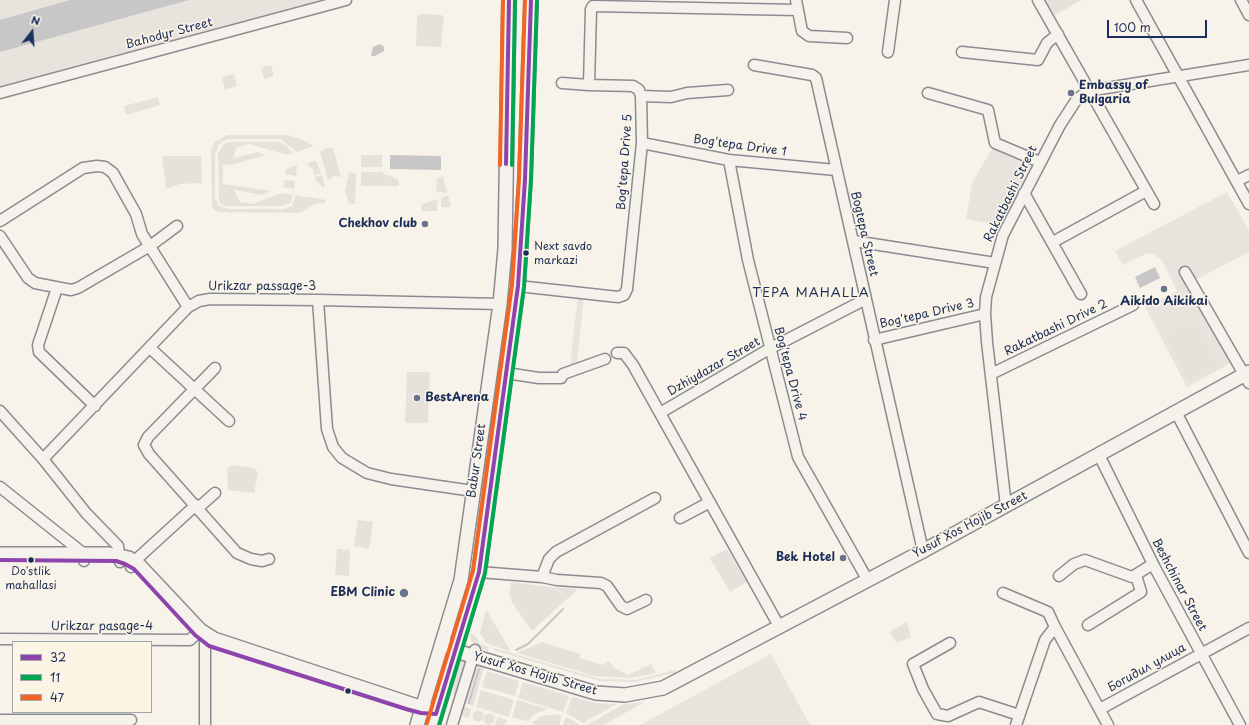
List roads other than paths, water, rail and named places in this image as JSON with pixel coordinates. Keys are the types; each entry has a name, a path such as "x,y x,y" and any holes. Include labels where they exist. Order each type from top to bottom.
{"main road":[{"name":"Babur Street","path":"420,715 461,580 500,304 505,249 509,0"},
{"name":"Babur Street","path":"435,720 479,572 518,286 527,120 531,0"},
{"path":"507,119 512,130 517,131 524,128 527,120"},
{"name":"Yusuf Xos Hojib Street","path":"442,643 573,687 610,694 633,694 655,690 670,685 779,626 924,551 1176,412 1247,376"},
{"path":"481,433 497,435"},
{"path":"0,554 84,558 126,562 201,636 435,720"},
{"path":"0,560 84,558"}],"street":[{"name":"Bahodyr Street","path":"0,93 346,0"},
{"path":"888,52 895,0"},
{"path":"1038,0 1088,91 1154,204"},
{"path":"1136,0 1249,204"},
{"path":"1241,0 1249,15"},
{"path":"588,84 591,9 594,6 796,5 802,32 809,36 847,38"},
{"path":"962,52 1038,60 1047,43 1058,34"},
{"name":"Bogtepa Street","path":"754,65 815,76 854,241 874,340 924,551"},
{"path":"1088,91 1249,65"},
{"path":"562,83 633,86 639,90 641,96 671,97 688,93 728,90"},
{"name":"Rakatbashi Street","path":"1006,506 985,314 986,297 994,263 1003,236 1024,193 1073,104 1082,94 1088,91"},
{"path":"928,93 988,110 995,143 1040,162"},
{"name":"Bog'tepa Drive 5","path":"518,286 618,297 624,294 632,241 642,143 641,96"},
{"name":"Bog'tepa Drive 1","path":"642,143 729,160 836,170"},
{"name":"Bog'tepa Drive 4","path":"729,160 748,260 769,349 798,457 867,580"},
{"path":"0,221 83,168 98,166 105,168 113,173 136,214 142,234 188,307"},
{"path":"1237,182 1249,175"},
{"path":"1053,242 1146,191"},
{"path":"1024,193 1081,294"},
{"path":"0,236 28,278 35,283 71,290 78,288 150,246 177,226"},
{"path":"854,241 994,263"},
{"path":"1185,272 1247,376"},
{"path":"57,288 38,345 39,352 95,406"},
{"name":"Urikzar passage-3","path":"43,459 188,307 199,301 210,299 318,300 500,304"},
{"name":"Dzhiydazar Street","path":"660,413 769,349 866,299"},
{"path":"318,300 327,426 333,447 342,458 367,473 391,479 473,491"},
{"name":"Rakatbashi Drive 2","path":"991,374 1133,305"},
{"name":"Bog'tepa Drive 3","path":"874,340 985,314"},
{"path":"150,348 229,421"},
{"path":"617,353 624,353 660,413 779,626"},
{"path":"506,373 539,378 561,378 563,374 604,359"},
{"path":"215,368 148,437 144,445 149,454 237,553 251,559 262,561 269,559"},
{"path":"0,411 43,459 86,513 118,546 126,562 215,493"},
{"path":"1176,412 1249,553"},
{"name":"Beshchinar Street","path":"1099,455 1153,564 1240,725"},
{"path":"0,487 84,558"},
{"path":"542,577 549,559 556,552 655,498"},
{"path":"680,518 710,502"},
{"path":"1059,576 1074,564 1085,560 1132,577 1153,564"},
{"path":"479,572 601,583 607,586 621,606 626,609 646,600"},
{"path":"1088,625 1141,592 1136,575"},
{"path":"1003,592 1048,612 1108,725"},
{"path":"1016,725 1045,640 1055,627"},
{"name":"Богидил улица","path":"1100,709 1201,652 1249,628"},
{"path":"201,636 205,725"},
{"name":"Urikzar pasage-4","path":"0,639 132,641 190,640 201,636"},
{"path":"950,643 913,664 923,689 937,714 948,716 979,702 1019,715"},
{"path":"452,725 474,653"},
{"path":"0,720 131,719"}],"waterway":[{"path":"516,650 528,644 563,609"},
{"path":"469,703 479,669"}],"place":[{"name":"Embassy of Bulgaria","path":"1071,93"},
{"name":"Chekhov club","path":"425,224"},
{"name":"Next savdo markazi","path":"526,253"},
{"name":"Aikido Aikikai","path":"1164,289"},
{"name":"BestArena","path":"417,398"},
{"name":"Bek Hotel","path":"843,558"},
{"name":"Do'stlik mahallasi","path":"31,560"},
{"name":"EBM Clinic","path":"404,593"}],"district":[{"name":"TEPA MAHALLA","path":"811,293"}]}
